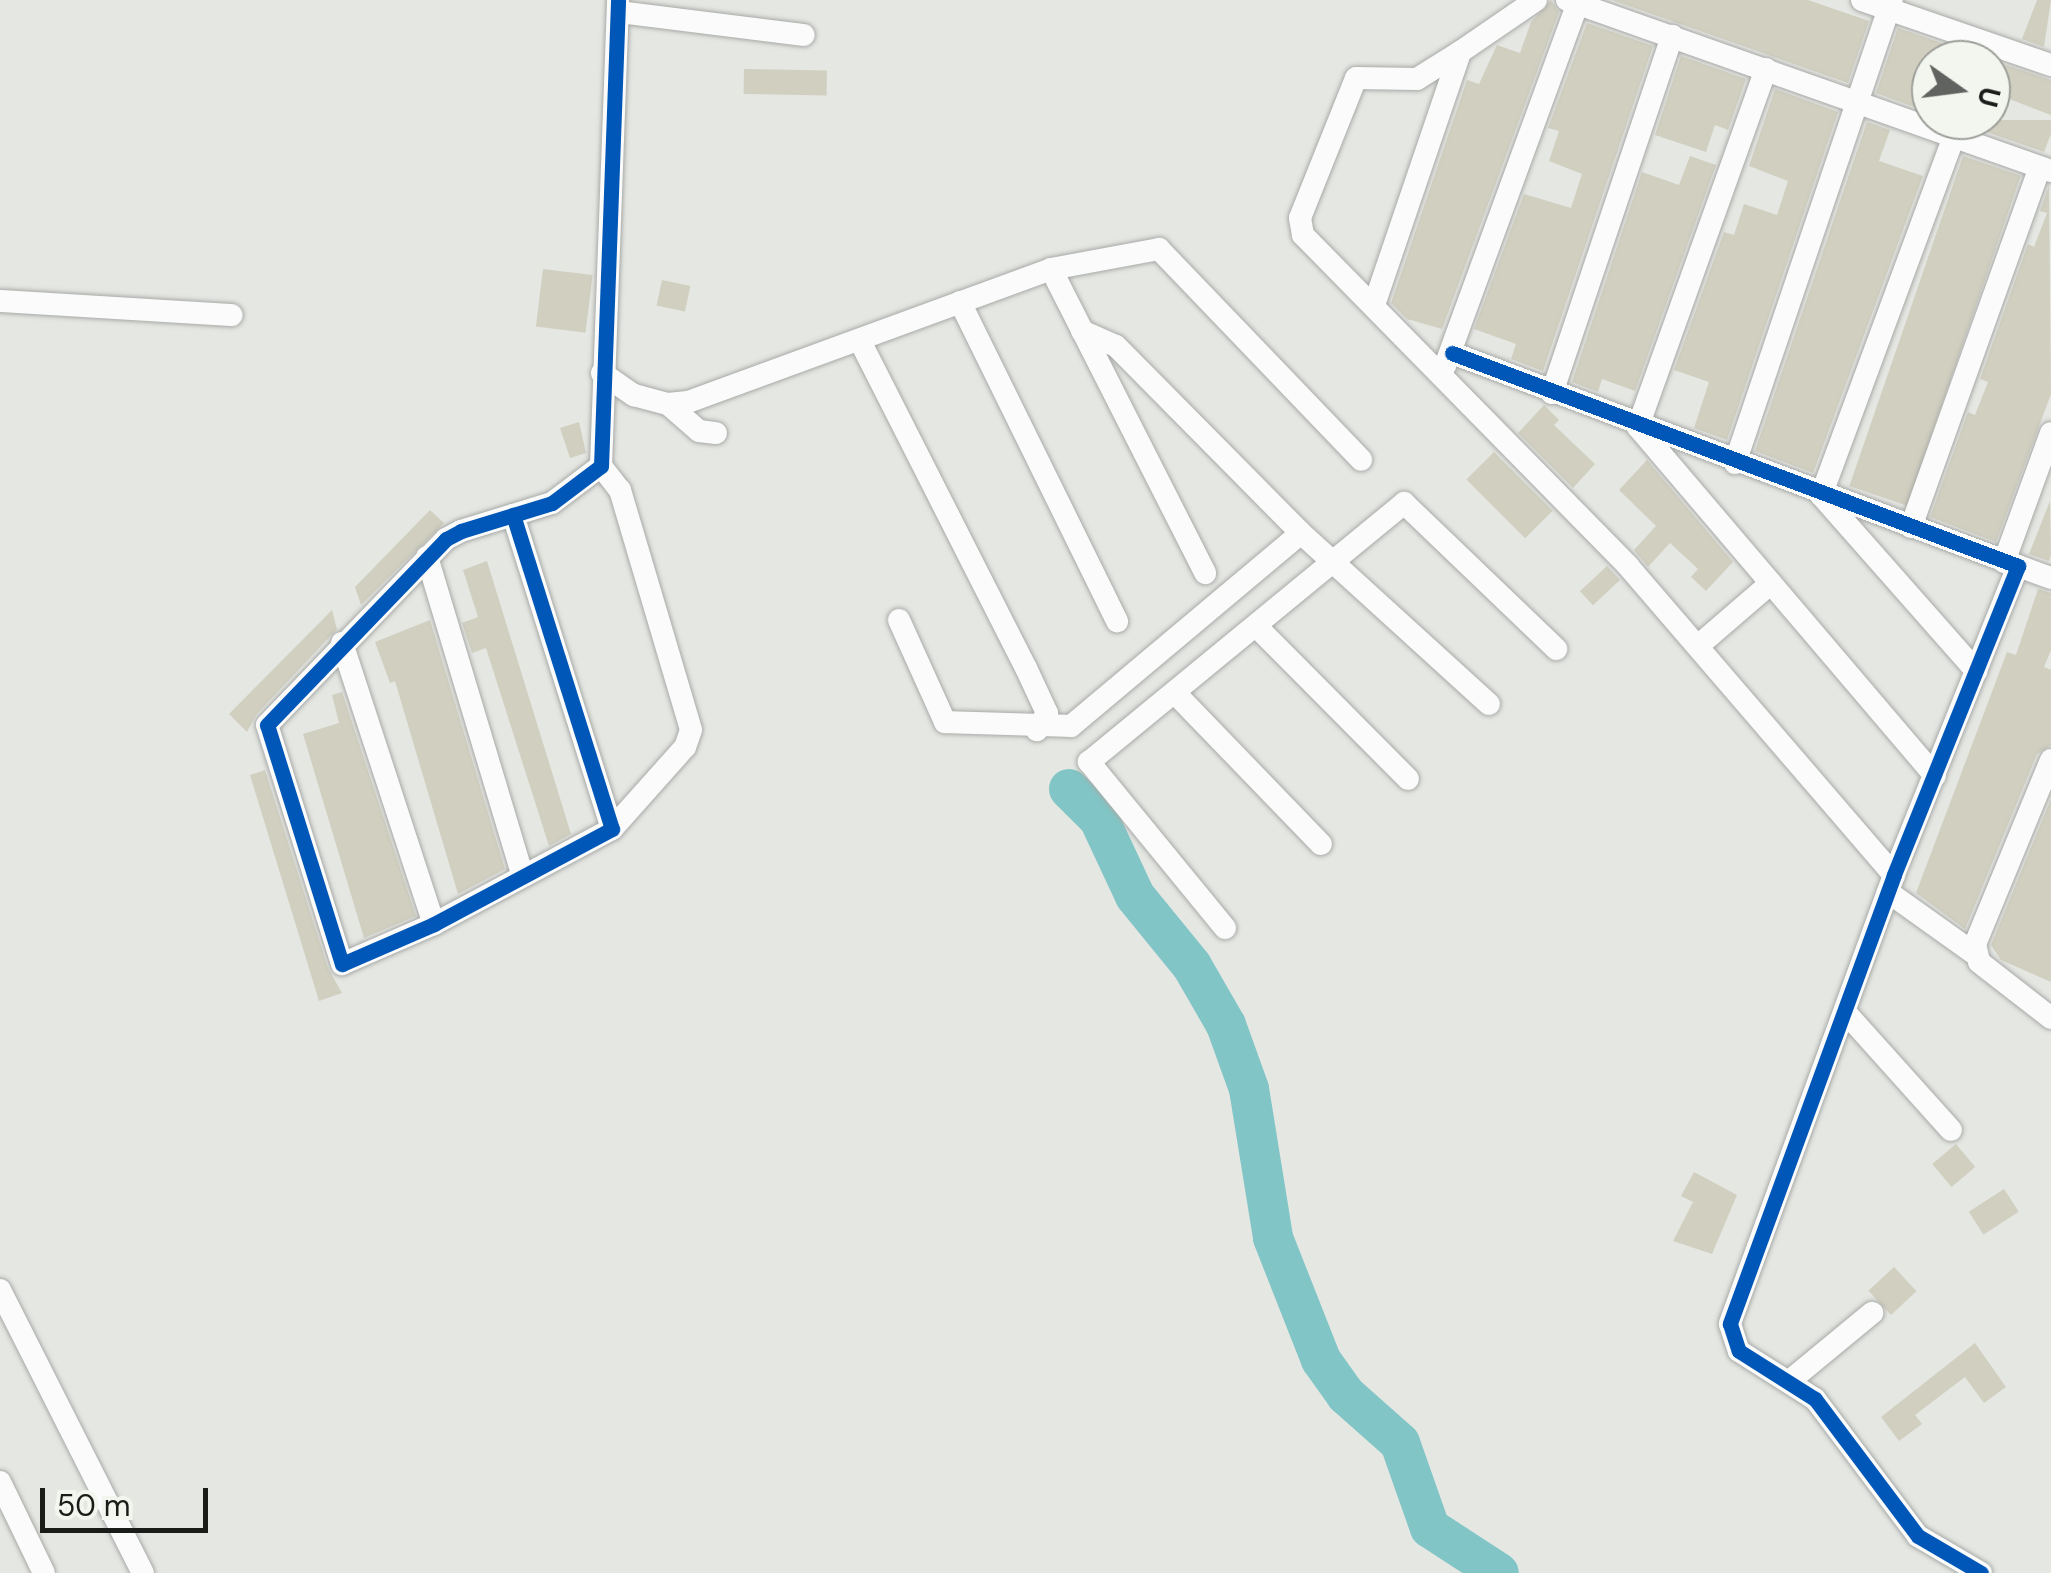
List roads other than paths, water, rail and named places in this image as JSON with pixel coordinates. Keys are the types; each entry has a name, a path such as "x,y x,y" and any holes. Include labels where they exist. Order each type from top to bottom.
{"street":[{"path":"1536,0 1417,79 1356,78 1300,218 1304,236 1628,566 1891,884 2051,1018"},
{"path":"1862,0 1890,5 2051,64"},
{"path":"1440,374 1452,354 1572,2 1911,123"},
{"path":"1735,463 1890,5"},
{"path":"601,466 574,492 461,531 427,558 270,716 267,735 338,960 345,964 434,924 612,829 686,747 691,730 620,490 601,466 618,6 804,35"},
{"path":"1552,393 1672,36"},
{"path":"1374,305 1460,52"},
{"path":"1638,428 1766,69"},
{"path":"1821,495 1954,140"},
{"path":"1911,527 2046,169 1957,140"},
{"path":"668,404 860,341 1051,269 1165,251 1361,460"},
{"path":"1051,269 1205,573"},
{"path":"0,301 232,316"},
{"path":"960,302 1117,621"},
{"path":"1082,331 1116,346 1301,533 1489,704"},
{"path":"860,341 1026,668 1047,714 1038,730"},
{"path":"1452,354 1638,428 2051,578"},
{"path":"602,373 617,387 668,404 699,431 716,433"},
{"path":"1638,428 1935,776"},
{"path":"1981,1573 1918,1536 1832,1418 1792,1379 1739,1351 1730,1324 1891,884 1976,672 2046,463 2051,434"},
{"path":"1821,495 1976,672"},
{"path":"1226,928 1089,762 1335,564 1404,503 1556,648"},
{"path":"512,515 612,829"},
{"path":"899,620 945,722 1038,730 1071,726 1301,533"},
{"path":"427,558 523,876"},
{"path":"1698,646 1771,583"},
{"path":"1257,627 1408,779"},
{"path":"342,643 434,924"},
{"path":"1175,693 1321,844"},
{"path":"1975,954 1976,934 2051,760"},
{"path":"1846,1013 1951,1130"},
{"path":"0,1290 143,1573"},
{"path":"1792,1379 1872,1313"},
{"path":"0,1482 44,1573"}],"waterway":[{"path":"1069,789 1099,819 1135,896 1192,966 1226,1025 1249,1089 1273,1238 1321,1360 1346,1395 1400,1443 1430,1528 1499,1573"}]}
